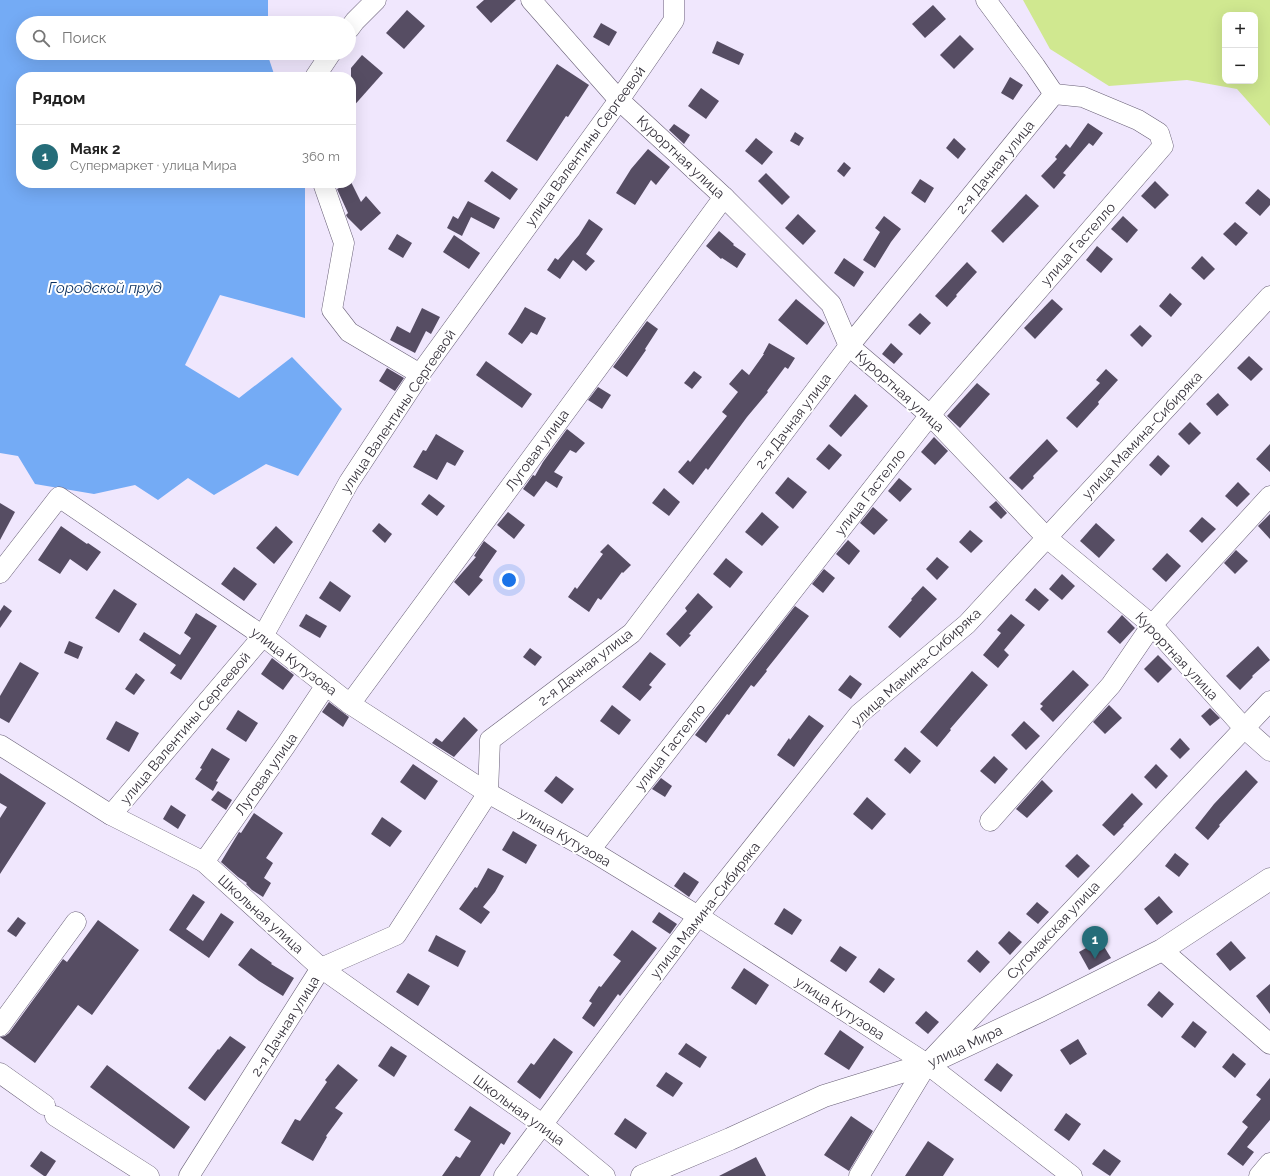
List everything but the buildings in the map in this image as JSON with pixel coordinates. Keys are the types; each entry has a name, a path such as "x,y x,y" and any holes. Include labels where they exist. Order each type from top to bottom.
{"main road":[{"name":"улица Мира","path":"642,1176 730,1139 824,1096 927,1064 1042,1010 1162,950 1270,879"}],"street":[{"path":"356,20 376,0"},
{"name":"Курортная улица","path":"531,0 619,100 724,197 831,304 849,346 930,415 1047,538 1152,625 1244,728 1270,751"},
{"name":"улица Валентины Сергеевой","path":"111,815 263,636 349,482 420,374 619,100 674,20 674,0"},
{"path":"986,0 1054,94"},
{"path":"318,72 326,60"},
{"name":"улица Гастелло","path":"590,850 930,415 1164,146 1159,133 1138,120 1083,97 1054,94"},
{"name":"2-я Дачная улица","path":"189,1176 321,968 396,935 488,793 490,740 632,632 849,346 1054,94"},
{"path":"325,188 344,243 332,310 349,332 420,374"},
{"name":"Луговая улица","path":"350,704 724,197"},
{"name":"улица Мамина-Сибиряка","path":"504,1176 698,916 859,714 967,624 1270,296"},
{"path":"990,821 1111,685 1152,625 1270,496"},
{"name":"улица Кутузова","path":"0,573 59,497 263,636 350,704 488,793 590,850 698,916 927,1064 1072,1176"},
{"name":"Луговая улица","path":"204,862 326,686"},
{"name":"Сугомакская улица","path":"859,1176 927,1064 1270,701"},
{"name":"Школьная улица","path":"0,746 111,815 204,862 321,968 542,1124 606,1176"},
{"path":"0,1026 76,922"},
{"path":"1162,950 1270,1044"},
{"path":"0,1073 50,1111 148,1176"},
{"path":"1259,1176 1270,1163"}],"green space":[{"path":"1023,0 1270,0 1270,126 1237,89 1187,80 1109,86 1050,49"}],"water":[{"name":"Городской пруд","path":"0,0 268,0 268,16 16,16 16,60 269,60 273,72 16,72 16,188 305,188 305,318 220,295 185,365 239,398 292,357 342,409 298,476 266,464 214,495 188,478 158,500 135,485 94,494 35,484 18,456 0,453"}],"place":[{"name":"Маяк 2","path":"1095,959"}]}
